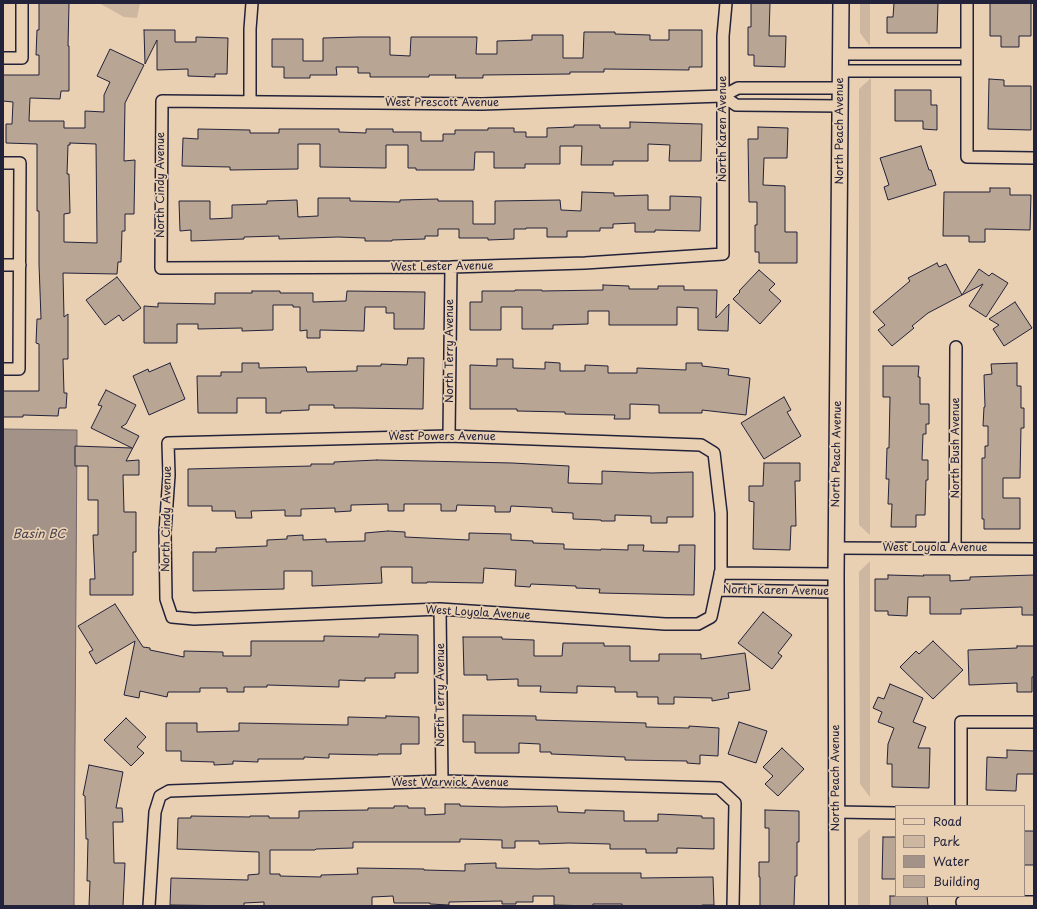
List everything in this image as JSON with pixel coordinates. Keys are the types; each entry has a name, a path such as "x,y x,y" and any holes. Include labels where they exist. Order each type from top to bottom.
{"street":[{"path":"3,58 22,58 22,3"},
{"path":"250,102 250,29 252,3"},
{"name":"North Karen Avenue","path":"723,254 723,96 726,3"},
{"name":"North Peach Avenue","path":"837,906 836,548 841,3"},
{"path":"967,3 967,157 1034,158"},
{"path":"841,54 967,54"},
{"path":"841,71 967,72"},
{"name":"West Prescott Avenue","path":"162,102 482,104 723,96 738,88 841,88"},
{"name":"West Prescott Avenue","path":"723,96 736,105 841,106"},
{"name":"North Cindy Avenue","path":"161,268 162,102"},
{"path":"3,162 20,162 19,369 3,368"},
{"name":"West Lester Avenue","path":"161,268 451,267 585,263 723,254"},
{"path":"3,265 20,265"},
{"name":"North Terry Avenue","path":"449,436 451,267"},
{"name":"North Bush Avenue","path":"955,549 956,347"},
{"name":"West Powers Avenue","path":"168,443 449,436 701,445 714,453"},
{"name":"North Cindy Avenue","path":"168,443 170,475 165,532 166,599 172,617"},
{"name":"North Karen Avenue","path":"711,617 720,573 721,513 714,453"},
{"name":"West Loyola Avenue","path":"836,548 1034,549"},
{"name":"North Karen Avenue","path":"720,573 836,574"},
{"name":"North Karen Avenue","path":"716,590 836,592"},
{"name":"West Loyola Avenue","path":"172,617 194,619 440,609 665,624 698,624 711,617"},
{"name":"North Terry Avenue","path":"440,609 442,781"},
{"path":"961,805 961,722 1034,722"},
{"name":"West Warwick Avenue","path":"149,906 155,812 160,796 169,790 442,781 719,788 735,803 733,906"},
{"path":"836,812 895,813"},
{"path":"962,901 1034,902"}],"green space":[{"path":"99,3 140,3 137,18 124,17"},
{"path":"860,3 870,3 870,46 860,33"},
{"path":"871,78 870,535 859,525 859,89"},
{"path":"870,561 870,797 860,784 859,572"},
{"path":"870,829 870,906 858,906 858,839"}],"water":[{"name":"Basin BC","path":"3,429 77,430 74,906 3,906"}],"building":[{"path":"39,3 69,3 69,91 61,91 60,99 30,98 29,121 64,121 64,128 85,128 85,111 104,112 104,95 110,82 97,76 110,49 144,65 125,103 124,161 135,160 134,214 125,214 125,231 122,231 121,262 118,262 117,274 63,273 64,317 68,314 68,359 63,359 64,393 67,393 66,408 59,408 58,416 23,415 23,417 3,417 3,391 39,391 39,344 36,343 37,319 41,319 39,211 37,211 37,144 6,143 6,124 12,124 13,102 3,101 3,75 39,75 39,55 36,55 37,30 39,30","holes":["70,143 96,144 97,243 64,242 64,214 70,213 69,174 67,174 68,145 70,145"]},
{"path":"751,3 770,3 769,36 786,36 785,67 754,66 754,55 748,55 748,27 751,27"},
{"path":"894,3 938,3 937,33 887,33 887,17 893,17"},
{"path":"990,3 1031,3 1031,36 1019,36 1019,47 1001,47 1001,36 990,36"},
{"path":"144,30 175,30 175,42 196,42 196,37 228,38 227,74 215,74 215,77 188,76 188,69 157,70 157,40 145,64"},
{"path":"669,30 702,30 702,67 689,67 689,70 604,69 604,72 483,75 483,78 455,78 456,75 429,75 429,77 370,77 370,73 358,73 358,67 336,67 337,75 310,75 310,78 284,78 284,67 272,67 272,39 303,39 303,61 323,61 323,38 390,37 390,55 410,56 411,37 477,37 476,54 497,54 497,41 532,40 532,35 563,35 563,58 583,58 584,32 615,32 615,34 650,35 650,40 669,40"},
{"path":"989,79 1004,80 1004,86 1031,86 1031,130 988,129"},
{"path":"895,90 931,90 931,105 937,105 937,130 923,129 923,121 895,121"},
{"path":"630,122 702,124 701,161 669,161 670,145 648,144 648,161 613,161 613,165 581,165 582,146 560,146 560,164 525,164 525,168 494,168 494,152 475,152 474,170 416,170 416,168 408,168 408,145 386,145 386,168 320,167 320,144 298,144 298,169 230,170 230,167 182,166 183,138 198,139 198,129 250,130 250,133 279,133 279,129 339,129 339,132 366,133 366,129 393,129 393,132 421,132 421,141 443,141 443,134 455,134 455,130 514,128 514,132 526,132 526,137 547,137 547,128 574,127 574,125 600,125 600,128 630,128"},
{"path":"758,127 788,128 787,158 764,158 763,185 785,186 785,232 797,232 797,263 759,263 759,252 755,252 757,202 749,202 748,139 758,139"},
{"path":"921,146 936,185 888,200 884,187 889,185 880,158"},
{"path":"990,188 1010,188 1010,195 1031,195 1030,230 985,229 985,242 969,242 969,236 943,236 944,192 990,192"},
{"path":"582,192 614,193 614,196 648,195 648,210 670,210 670,196 701,197 700,231 655,230 655,232 635,232 635,223 613,224 613,228 600,228 600,231 567,231 567,237 547,237 547,228 526,228 514,229 514,239 488,240 488,238 459,238 459,229 438,229 438,236 425,236 425,239 392,241 365,241 365,238 338,237 279,239 279,236 191,241 191,230 180,231 179,201 210,201 210,219 232,218 232,205 267,204 267,201 297,200 298,217 318,216 318,198 350,198 350,201 400,202 400,200 438,199 438,201 473,201 473,224 495,224 495,201 560,200 561,210 581,211"},
{"path":"937,263 939,267 946,264 962,295 979,269 989,276 992,273 1008,283 986,317 969,306 983,284 928,313 912,326 914,328 892,346 878,330 885,325 873,312 910,281 908,278"},
{"path":"759,270 775,284 769,290 781,301 760,324 733,299"},
{"path":"117,277 141,308 123,321 119,315 105,325 86,300"},
{"path":"603,285 629,286 629,289 658,289 658,286 684,286 684,290 717,290 716,318 729,304 728,331 698,330 698,308 677,307 677,325 609,325 609,311 588,311 588,324 553,325 553,329 522,329 522,307 501,307 501,330 470,330 470,302 482,302 482,291 603,290"},
{"path":"252,291 313,293 313,302 346,301 347,291 425,292 424,329 394,329 394,313 386,313 386,307 365,307 364,331 320,330 320,338 307,338 307,330 300,331 300,307 293,307 293,305 273,305 273,330 242,331 242,328 198,329 198,324 177,324 177,343 144,343 144,306 158,307 158,303 215,304 215,293 252,293"},
{"path":"1015,302 1032,328 1004,346 993,329 999,325 989,319"},
{"path":"408,358 424,358 423,409 334,408 334,405 309,405 309,410 266,413 266,398 237,398 237,413 198,413 197,376 221,376 221,372 242,372 242,363 259,363 259,368 306,367 307,372 357,371 357,366 381,366 381,364 407,365"},
{"path":"497,359 513,359 513,368 545,369 545,362 560,363 560,371 585,371 585,365 608,366 608,373 637,373 637,368 686,370 686,363 702,363 702,366 729,369 728,375 750,378 746,415 702,410 702,413 659,413 659,405 630,404 630,419 614,419 615,415 565,414 565,412 517,411 517,409 470,409 470,365 497,366"},
{"path":"170,363 185,399 149,415 133,376 148,369 149,372"},
{"path":"1017,363 1017,386 1021,386 1021,408 1024,408 1024,428 1021,428 1020,478 1003,478 1003,498 1020,498 1020,529 984,529 984,519 982,519 982,458 985,458 985,446 988,446 988,426 983,426 985,407 984,375 992,374 991,364"},
{"path":"883,366 919,366 918,377 920,377 920,404 929,404 929,424 926,424 926,434 923,434 922,460 928,460 925,515 916,515 916,527 891,527 892,504 888,504 889,479 886,479 887,448 889,448 890,397 883,397"},
{"path":"106,390 136,405 126,424 121,427 139,436 126,461 139,460 139,475 123,475 124,512 136,512 136,552 133,552 133,595 90,595 90,579 95,579 93,535 98,535 98,500 88,500 88,466 75,466 75,446 132,448 91,428 102,406 98,405"},
{"path":"784,397 791,410 787,412 801,436 764,459 741,423"},
{"path":"377,460 512,463 569,466 568,483 602,484 602,471 651,473 693,472 693,517 667,517 667,523 651,523 651,516 615,515 615,521 601,521 573,519 573,513 552,512 552,508 511,506 510,512 495,512 495,506 457,505 456,511 441,511 441,504 404,504 404,511 388,511 388,504 351,505 351,511 335,512 335,508 301,509 301,516 285,516 285,510 251,511 252,518 236,518 235,511 212,511 212,506 188,506 188,469 311,466 311,464 334,464 334,462"},
{"path":"764,463 800,463 800,481 795,481 796,526 791,526 790,550 753,549 754,502 749,501 749,486 763,486"},
{"path":"388,531 405,532 405,537 469,540 469,533 511,534 511,540 533,541 533,543 564,544 564,549 628,550 628,545 644,545 643,551 679,552 679,545 695,545 694,595 599,593 600,589 576,588 576,586 531,584 530,587 515,586 516,570 484,568 483,583 412,583 412,567 381,567 382,583 312,586 312,571 284,571 284,589 193,591 193,552 216,552 216,548 267,546 267,540 287,539 287,536 303,535 303,540 326,539 326,542 365,541 365,533"},
{"path":"888,575 950,575 950,581 970,580 970,577 1034,575 1034,615 1022,615 1022,607 961,609 961,614 930,614 930,597 908,597 907,616 888,615 888,611 875,611 875,579 888,579"},
{"path":"115,604 143,647 150,648 150,650 184,657 184,651 223,652 223,656 251,656 251,641 324,641 324,636 379,637 379,634 418,635 418,673 395,673 395,678 365,678 365,681 339,680 339,687 267,685 267,687 244,687 244,692 227,692 227,688 200,688 200,692 168,692 167,697 140,691 139,698 124,695 135,641 96,664 89,652 93,650 78,626"},
{"path":"763,612 792,635 778,653 782,656 772,669 738,643"},
{"path":"463,637 502,637 502,639 534,640 534,656 562,656 563,643 604,643 604,646 630,646 630,661 659,661 659,654 701,654 701,659 745,653 750,690 728,693 729,698 712,701 712,698 674,697 674,704 658,704 658,697 637,697 637,692 615,692 615,687 577,686 577,693 540,692 541,686 518,686 518,679 487,680 487,675 464,675"},
{"path":"933,641 963,670 933,699 900,667 916,651 919,654"},
{"path":"1017,646 1034,646 1034,677 1032,677 1032,692 1017,692 1017,683 969,685 968,650 1017,648"},
{"path":"890,684 923,698 913,722 926,727 918,748 930,748 929,788 892,787 892,764 887,764 888,744 894,728 878,722 882,712 873,708 878,697 884,699"},
{"path":"463,715 536,716 536,720 646,723 646,727 689,728 689,726 719,728 718,756 700,755 700,764 687,763 687,761 625,760 625,757 551,754 551,752 540,752 540,744 519,743 519,753 475,753 475,742 463,742"},
{"path":"386,716 419,717 419,744 401,744 401,754 329,754 329,758 304,757 304,759 258,759 258,762 233,761 233,764 214,765 214,762 181,761 181,751 166,751 166,723 197,723 197,732 239,731 239,723 348,725 348,717 386,718"},
{"path":"126,718 146,737 137,747 144,753 131,766 104,740"},
{"path":"739,722 767,731 756,763 728,754"},
{"path":"782,748 804,769 778,796 765,784 773,776 763,767"},
{"path":"1007,750 1034,751 1034,774 1017,774 1016,791 986,790 987,757 1007,758"},
{"path":"89,765 123,772 116,808 122,808 123,822 113,822 114,863 125,863 123,906 89,906 90,881 87,881 88,839 86,839 85,796 83,795"},
{"path":"445,804 460,804 460,806 502,807 557,806 558,812 585,813 585,810 624,811 624,821 658,821 658,814 714,818 714,849 677,848 677,853 646,853 646,849 610,849 610,844 539,844 539,841 515,841 515,848 502,848 502,840 460,839 460,842 353,842 353,848 270,850 270,874 280,874 280,876 321,877 321,875 358,874 357,868 465,871 465,864 496,863 496,868 569,868 569,873 641,873 641,878 713,877 714,905 554,905 554,896 533,896 533,902 516,902 516,904 502,904 502,901 449,902 449,905 430,903 394,903 393,896 372,897 372,906 264,906 264,902 244,903 244,906 170,905 171,878 248,880 248,875 259,874 259,852 177,849 178,818 191,818 191,816 269,816 269,818 299,818 299,811 368,810 368,808 394,808 394,806 425,808 425,815 445,814"},
{"path":"765,810 799,811 799,842 797,842 797,876 795,876 794,906 760,906 759,862 769,862 769,828 765,828"},
{"path":"1025,831 1034,831 1034,865 1025,865"},
{"path":"883,837 895,837 895,879 882,879"},
{"path":"890,896 927,897 928,906 890,906"}]}
